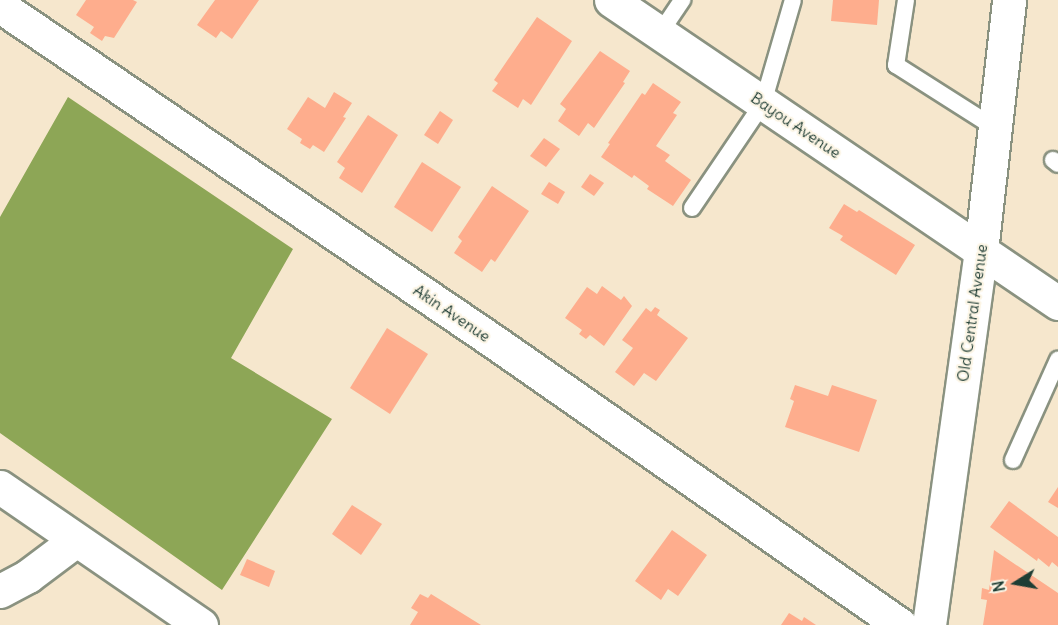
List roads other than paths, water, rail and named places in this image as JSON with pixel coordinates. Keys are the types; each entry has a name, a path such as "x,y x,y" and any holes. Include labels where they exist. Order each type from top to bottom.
{"street":[{"name":"Bayou Avenue","path":"612,0 1058,303"},
{"name":"Old Central Avenue","path":"929,625 981,251 1010,0"},
{"name":"Akin Avenue","path":"0,6 496,344 900,625"},
{"path":"0,487 201,625"},
{"path":"0,591 28,576 76,540"}],"lane":[{"path":"660,33 682,0"},
{"path":"692,208 763,102 793,0"},
{"path":"906,0 896,65 995,128"},
{"path":"1013,460 1058,360"}]}
